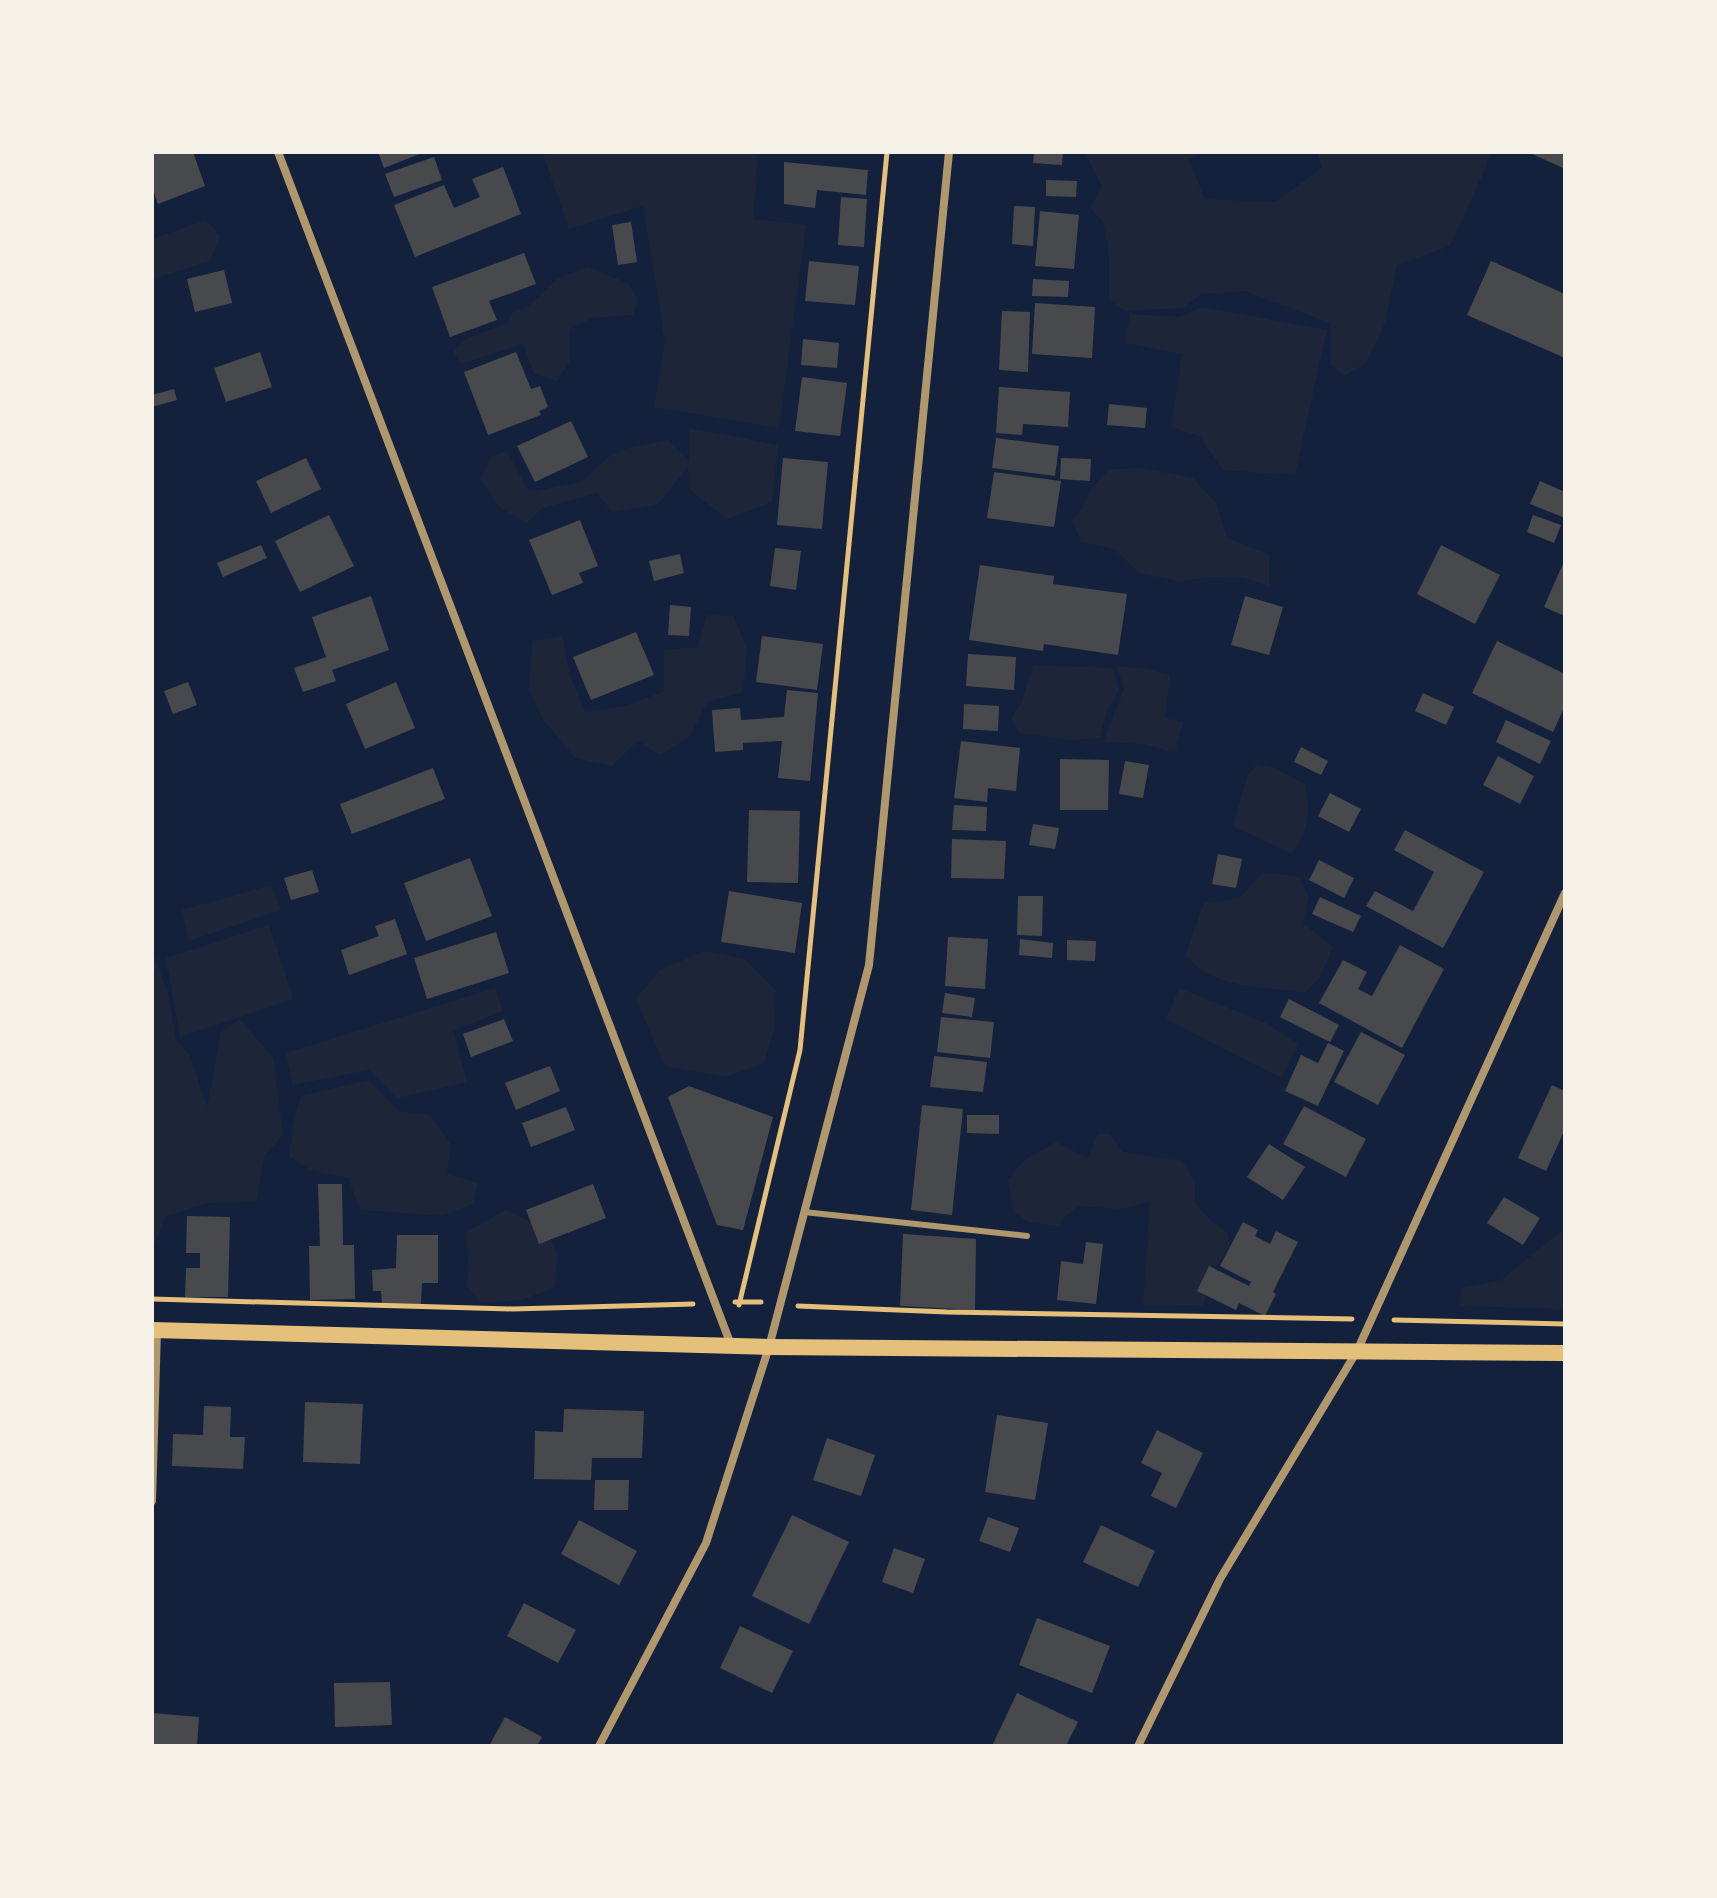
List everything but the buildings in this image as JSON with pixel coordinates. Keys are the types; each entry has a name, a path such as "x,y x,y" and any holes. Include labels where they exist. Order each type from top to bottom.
{"main road":[{"path":"155,1330 769,1347 1565,1353"}],"street":[{"path":"278,152 731,1345"},
{"path":"599,1746 706,1543 769,1347 869,965 949,152"},
{"path":"1138,1746 1220,1579 1357,1351 1565,893"},
{"path":"152,1501 155,1330"}],"lane":[{"path":"804,1212 1027,1236"}],"path":[{"path":"731,1345 800,1050 887,152"},
{"path":"152,1299 513,1309 779,1301 805,1307 947,1312 1565,1324"}],"shaded area":[{"path":"542,152 758,152 753,219 806,225 779,428 654,407 665,342 643,206 569,229"},
{"path":"1085,152 1202,152 1189,160 1205,199 1275,202 1322,168 1317,152 1490,152 1450,246 1397,265 1385,323 1366,363 1344,376 1331,365 1330,323 1245,291 1201,294 1183,308 1125,311 1109,300 1109,252 1103,222 1090,207 1102,187"},
{"path":"206,220 220,236 210,261 152,279 152,239"},
{"path":"588,267 628,283 638,300 633,315 592,318 569,330 570,361 557,381 534,374 523,344 461,364 453,351 466,339 508,323 512,313 529,306 557,279"},
{"path":"1202,307 1327,330 1295,475 1223,470 1199,436 1171,427 1182,354 1125,343 1130,314 1180,317"},
{"path":"689,428 778,445 772,502 727,519 689,489 688,467 658,504 612,512 597,493 543,508 527,523 500,508 480,479 492,456 507,451 529,492 581,482 607,458 624,449 668,440 689,461"},
{"path":"1144,468 1193,478 1216,503 1227,538 1269,554 1269,586 1244,578 1212,577 1179,581 1139,573 1114,549 1081,542 1072,520 1083,508 1091,489 1109,469"},
{"path":"707,615 734,616 747,650 743,692 707,702 690,736 660,755 638,741 612,766 575,758 542,718 529,690 532,641 562,636 570,675 585,712 626,706 664,691 664,650 698,647"},
{"path":"1033,665 1113,668 1119,690 1107,711 1100,738 1072,740 1019,733 1011,718 1021,704"},
{"path":"1117,666 1170,675 1165,718 1183,722 1175,753 1144,744 1103,742 1124,689"},
{"path":"1257,764 1275,768 1305,784 1307,821 1292,854 1233,826 1247,777"},
{"path":"1263,872 1299,877 1309,897 1303,923 1333,947 1320,978 1304,993 1221,980 1203,971 1185,956 1204,903 1239,899"},
{"path":"271,885 281,910 189,941 182,910"},
{"path":"269,925 294,999 180,1037 166,958"},
{"path":"152,949 168,994 176,1039 191,1057 207,1107 221,1032 240,1019 274,1059 283,1135 264,1156 256,1202 207,1203 165,1217 152,1250"},
{"path":"705,951 744,959 776,991 774,1030 764,1063 726,1077 665,1066 636,999 659,970"},
{"path":"495,988 503,1011 453,1031 467,1082 397,1098 369,1070 293,1085 286,1053"},
{"path":"1179,988 1266,1023 1298,1044 1281,1078 1166,1019"},
{"path":"369,1080 399,1111 430,1115 451,1144 447,1174 478,1183 473,1204 444,1216 360,1210 348,1178 310,1170 289,1156 301,1096"},
{"path":"1098,1134 1110,1134 1123,1152 1182,1161 1195,1182 1195,1202 1209,1219 1228,1233 1230,1245 1215,1268 1203,1305 1143,1306 1150,1202 1120,1209 1078,1206 1059,1226 1030,1223 1013,1211 1008,1180 1024,1160 1056,1142 1087,1158"},
{"path":"506,1210 542,1228 558,1254 555,1287 523,1300 482,1303 466,1286 469,1258 464,1233"},
{"path":"1565,1228 1565,1309 1459,1306 1462,1288 1501,1280"}]}
